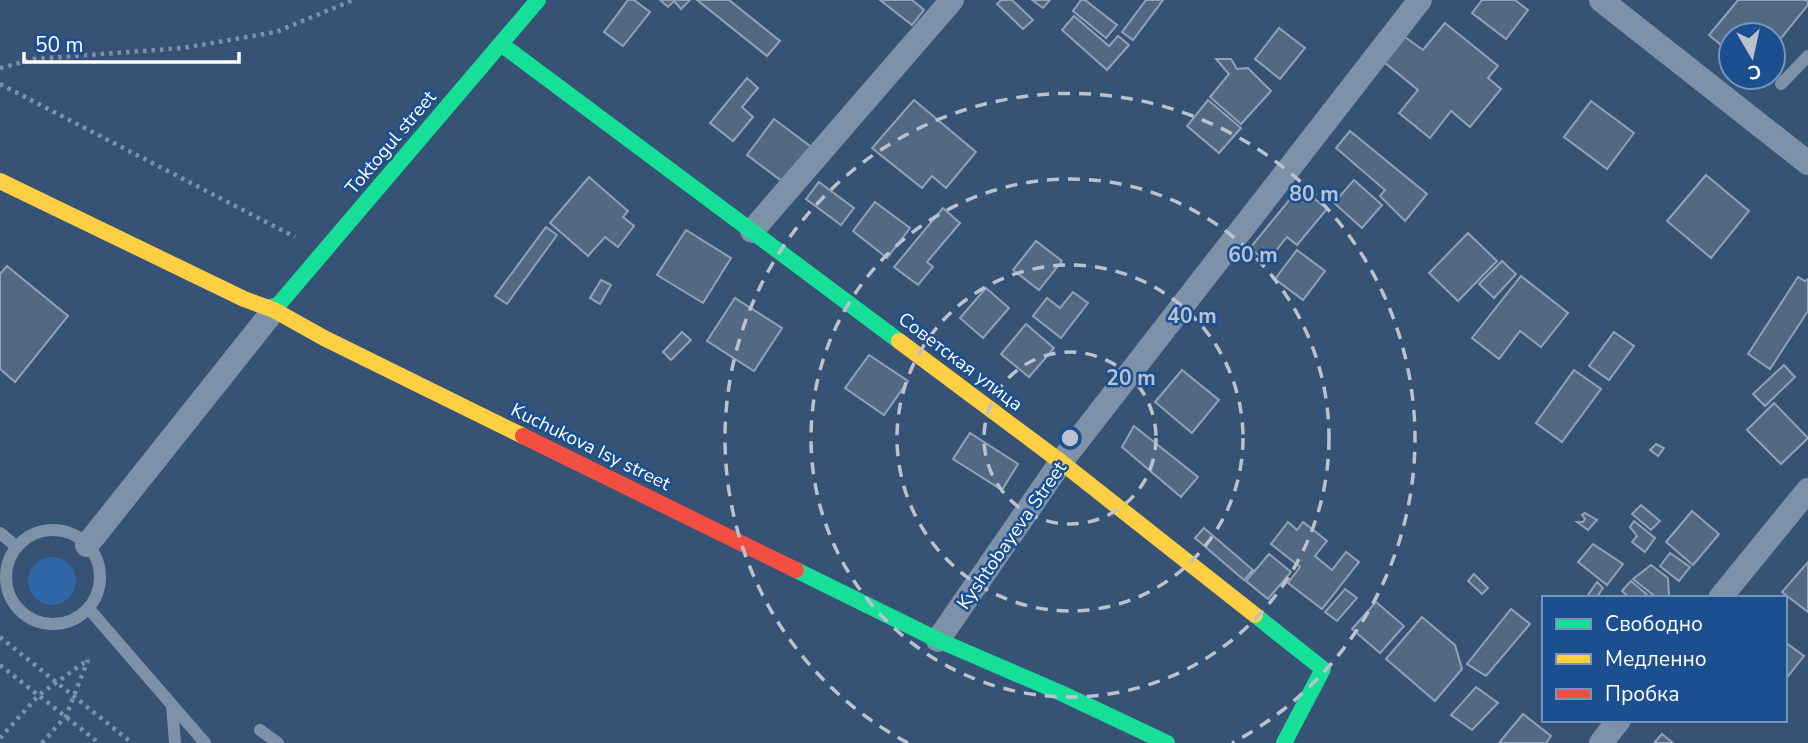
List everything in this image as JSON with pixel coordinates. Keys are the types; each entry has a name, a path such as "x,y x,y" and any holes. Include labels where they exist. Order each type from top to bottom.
{"main road":[{"name":"Toktogul street","path":"274,310 538,0"},
{"name":"Советская улица","path":"501,44 1061,462 1323,669 1284,743"},
{"name":"Kuchukova Isy street","path":"0,181 244,299 274,310 324,338 938,640 1061,693 1167,743"}],"street":[{"path":"752,231 952,0"},
{"name":"Kyshtobayeva Street","path":"938,640 1061,462 1420,0"},
{"path":"1601,0 1808,163"},
{"path":"87,545 274,310"},
{"path":"1722,596 1808,490"},
{"path":"1601,743 1617,722"}],"lane":[{"path":"1787,78 1808,56"},
{"path":"49,530 65,531 79,538 99,563 97,595 89,609 75,620 58,625 41,623 25,616 3,592 5,571 10,555 17,547 33,534 49,530"},
{"path":"0,533 17,547"},
{"path":"89,609 205,743"},
{"path":"172,705 175,743"},
{"path":"260,730 278,743"}],"path":[{"path":"0,68 34,60 183,48 276,32 353,0"},
{"path":"0,84 295,237"},
{"path":"0,637 132,743"},
{"path":"0,738 39,695 89,659 66,716 42,743"},
{"path":"0,665 99,743"}],"shaded area":[{"path":"52,557 69,564 76,581 69,598 52,605 35,598 28,581 35,564"}],"building":[{"path":"628,0 634,0 650,12 623,46 604,32"},
{"path":"660,0 690,0 681,9 674,1 668,7"},
{"path":"697,0 729,0 780,41 767,56"},
{"path":"880,0 912,0 924,10 912,25"},
{"path":"1001,0 1012,0 1033,20 1023,29 997,4"},
{"path":"1032,0 1050,0 1043,8"},
{"path":"1081,0 1085,0 1117,25 1106,38 1073,11"},
{"path":"1146,0 1163,0 1133,40 1122,32"},
{"path":"1482,0 1515,0 1528,10 1506,39 1472,13"},
{"path":"1738,0 1808,0 1808,5 1787,31 1787,21 1721,21"},
{"path":"1074,16 1109,46 1118,36 1129,45 1107,70 1062,30"},
{"path":"1445,23 1498,66 1488,78 1501,89 1470,127 1451,111 1430,138 1399,113 1418,90 1384,62 1405,37 1423,50"},
{"path":"1717,25 1717,42 1709,35"},
{"path":"1279,28 1305,48 1280,79 1255,59"},
{"path":"1216,59 1231,59 1237,69 1248,68 1271,91 1241,124 1210,97 1229,74"},
{"path":"747,78 758,88 742,107 753,117 733,141 710,123"},
{"path":"914,100 976,152 946,188 932,176 922,188 872,148"},
{"path":"1208,100 1241,128 1219,153 1187,126"},
{"path":"1591,101 1634,133 1607,169 1564,137"},
{"path":"774,119 814,149 787,185 747,155"},
{"path":"1350,131 1427,194 1405,221 1380,196 1385,190 1336,148"},
{"path":"1706,175 1749,211 1711,258 1667,221"},
{"path":"589,177 628,211 623,217 634,226 618,247 605,237 588,256 550,223"},
{"path":"1354,180 1382,205 1362,228 1334,203"},
{"path":"819,182 854,208 841,225 806,199"},
{"path":"1300,187 1327,209 1297,245 1287,237 1267,262 1250,248"},
{"path":"875,202 910,228 887,258 853,231"},
{"path":"943,208 960,223 927,262 933,267 918,285 894,267"},
{"path":"546,227 557,235 507,304 495,296"},
{"path":"686,230 731,258 703,303 657,275"},
{"path":"1468,233 1497,261 1458,301 1429,273"},
{"path":"1036,241 1062,261 1039,290 1013,270"},
{"path":"1297,250 1325,271 1303,300 1275,279"},
{"path":"1502,261 1516,274 1494,298 1479,284"},
{"path":"7,266 68,316 15,382 0,369 0,274"},
{"path":"1521,276 1568,313 1541,347 1520,331 1499,359 1472,338"},
{"path":"1798,277 1805,281 1808,279 1808,311 1770,369 1748,354"},
{"path":"601,280 611,285 600,304 590,298"},
{"path":"986,288 1009,308 983,338 960,318"},
{"path":"1073,292 1088,303 1061,338 1033,316 1047,298 1060,308"},
{"path":"735,298 782,328 754,371 707,341"},
{"path":"1026,324 1054,348 1029,377 1001,354"},
{"path":"682,332 691,340 671,360 663,352"},
{"path":"1614,332 1634,346 1609,380 1589,366"},
{"path":"869,355 908,381 884,415 845,388"},
{"path":"1784,365 1795,377 1765,406 1753,394"},
{"path":"1182,370 1219,400 1192,433 1155,402"},
{"path":"1574,370 1601,389 1562,442 1536,423"},
{"path":"1774,403 1808,438 1781,464 1747,430"},
{"path":"1134,426 1198,477 1181,497 1122,447"},
{"path":"970,433 1018,464 1002,490 953,459"},
{"path":"1656,444 1664,448 1658,456 1650,450"},
{"path":"1641,505 1660,521 1651,530 1632,514"},
{"path":"1692,511 1719,534 1693,565 1666,542"},
{"path":"1585,513 1597,520 1588,530 1577,522 1583,522 1585,519 1582,515"},
{"path":"1634,521 1655,538 1645,552 1632,542 1637,536 1630,527"},
{"path":"1288,522 1297,530 1303,522 1327,541 1315,556 1332,570 1346,552 1359,562 1322,609 1288,583 1300,567 1271,544"},
{"path":"1204,528 1253,570 1244,580 1195,538"},
{"path":"1593,544 1623,564 1607,585 1578,562"},
{"path":"1670,553 1690,567 1679,581 1660,566"},
{"path":"1269,554 1291,572 1268,599 1246,581"},
{"path":"1808,562 1808,612 1782,592"},
{"path":"1651,565 1668,578 1669,596 1654,596 1633,579"},
{"path":"1474,574 1488,588 1482,594 1468,581"},
{"path":"1631,581 1649,596 1628,596 1622,591"},
{"path":"1597,582 1603,588 1597,596 1587,596"},
{"path":"1345,589 1357,598 1337,621 1325,612"},
{"path":"1376,602 1404,626 1380,653 1352,629"},
{"path":"1511,609 1530,624 1486,676 1467,664"},
{"path":"1422,617 1455,645 1462,669 1435,701 1386,659"},
{"path":"1787,643 1804,656 1787,677"},
{"path":"1476,687 1498,703 1472,730 1451,715"},
{"path":"1523,714 1551,736 1546,743 1499,743"},
{"path":"1662,734 1673,743 1654,743"}],"traffic: fast":[{"path":"274,310 538,0"},
{"path":"501,44 899,341"},
{"path":"796,570 938,640 1061,693 1167,743"},
{"path":"1255,615 1323,669 1284,743"}],"traffic: slow":[{"path":"0,181 244,299 274,310 324,338 523,436"},
{"path":"899,341 1061,462 1255,615"}],"traffic: jam":[{"path":"523,436 796,570"}]}
